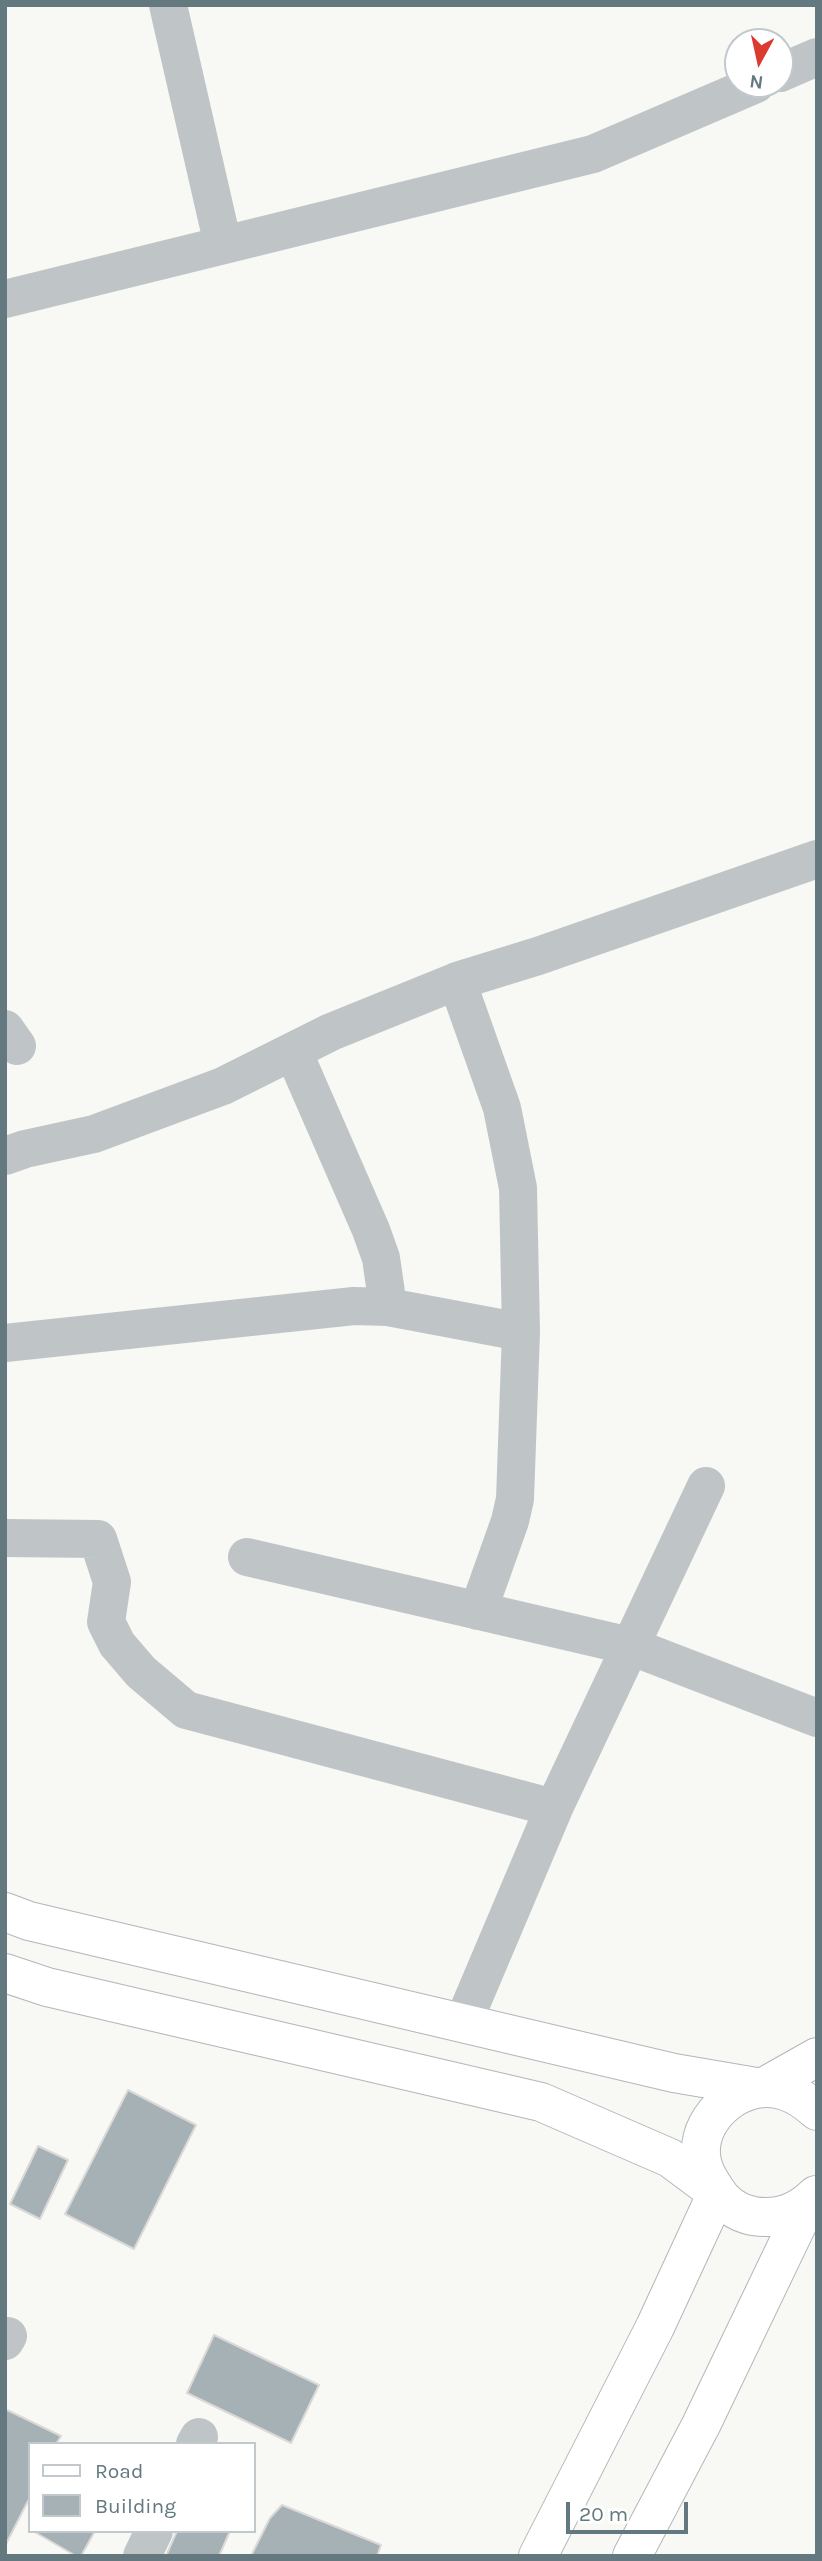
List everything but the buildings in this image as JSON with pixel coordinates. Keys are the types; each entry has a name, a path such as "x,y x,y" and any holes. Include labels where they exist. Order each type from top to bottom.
{"main road":[{"path":"5,1912 29,1921 674,2073 783,2090 802,2098 817,2111"},
{"path":"5,1973 47,1987 541,2102 670,2158 717,2193"},
{"path":"812,2199 788,2214 767,2218 736,2210 727,2205 717,2193 704,2171 701,2152 704,2133 713,2116 727,2102 743,2092 762,2088 817,2057"},
{"path":"538,2556 655,2327 717,2193"},
{"path":"632,2556 701,2425 812,2199"}],"street":[{"path":"168,5 223,245"},
{"path":"794,68 817,57"},
{"path":"5,299 593,154 724,98"},
{"path":"5,1156 94,1134 223,1086 331,1032 457,981 538,956 817,859"},
{"path":"457,981 502,1108 518,1188 521,1332 515,1499 510,1521 478,1611"},
{"path":"293,1051 371,1230 381,1258 388,1307"},
{"path":"5,1343 321,1309 388,1307 521,1332"},
{"path":"463,2023 554,1808 706,1486"},
{"path":"5,1538 98,1539 112,1582 106,1622 117,1644 141,1672 186,1710 554,1808"},
{"path":"247,1557 630,1646 817,1718"},
{"path":"142,2556 153,2533"}]}
